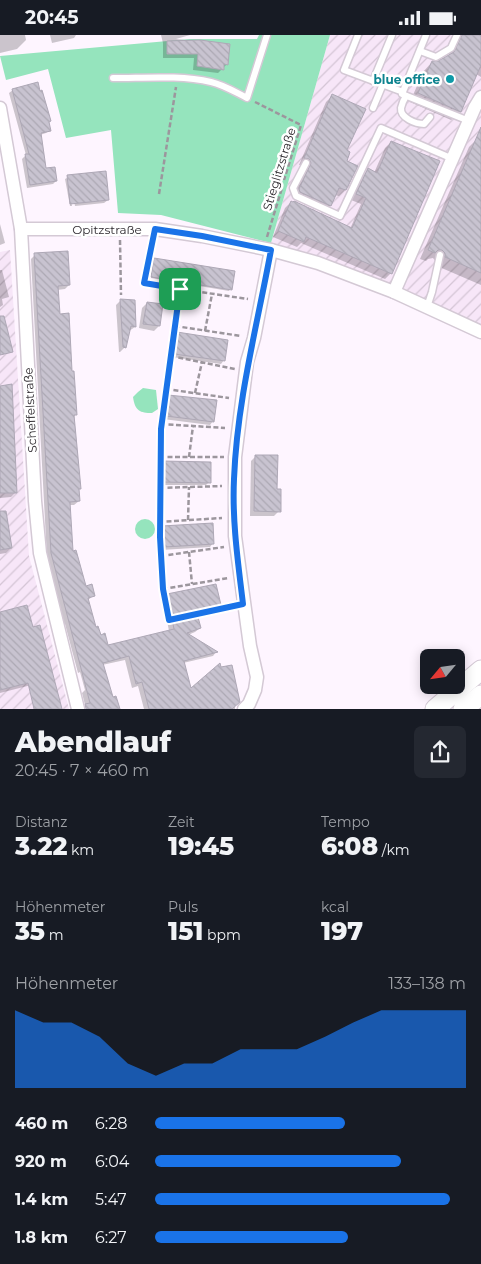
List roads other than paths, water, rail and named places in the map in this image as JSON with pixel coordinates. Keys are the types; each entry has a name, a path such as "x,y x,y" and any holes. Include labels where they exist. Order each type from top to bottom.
{"main road":[{"path":"435,709 481,669"},
{"path":"463,709 481,695"}],"street":[{"path":"394,292 468,121 481,97"},
{"name":"Scheffelstraße","path":"0,108 5,173 21,229 34,501 40,553 78,709"},
{"name":"Opitzstraße","path":"21,229 155,229 267,249 318,263 394,292 481,331"},
{"path":"244,709 255,691 257,677 243,604 234,536 235,457 246,371 254,338 267,249"}],"lane":[{"path":"113,78 177,78 213,83 247,97 267,35"},
{"path":"358,35 344,70 383,84 468,121"},
{"path":"373,81 392,35"},
{"path":"426,35 404,94 401,109 402,114 406,118 419,124 424,124 430,117"},
{"path":"420,51 436,57 451,48 457,35"},
{"path":"373,108 383,84"},
{"path":"306,163 293,188 296,196 340,217 381,128 453,159"},
{"path":"427,307 440,255"}],"place":[{"name":"blue office","path":"450,79"}]}
